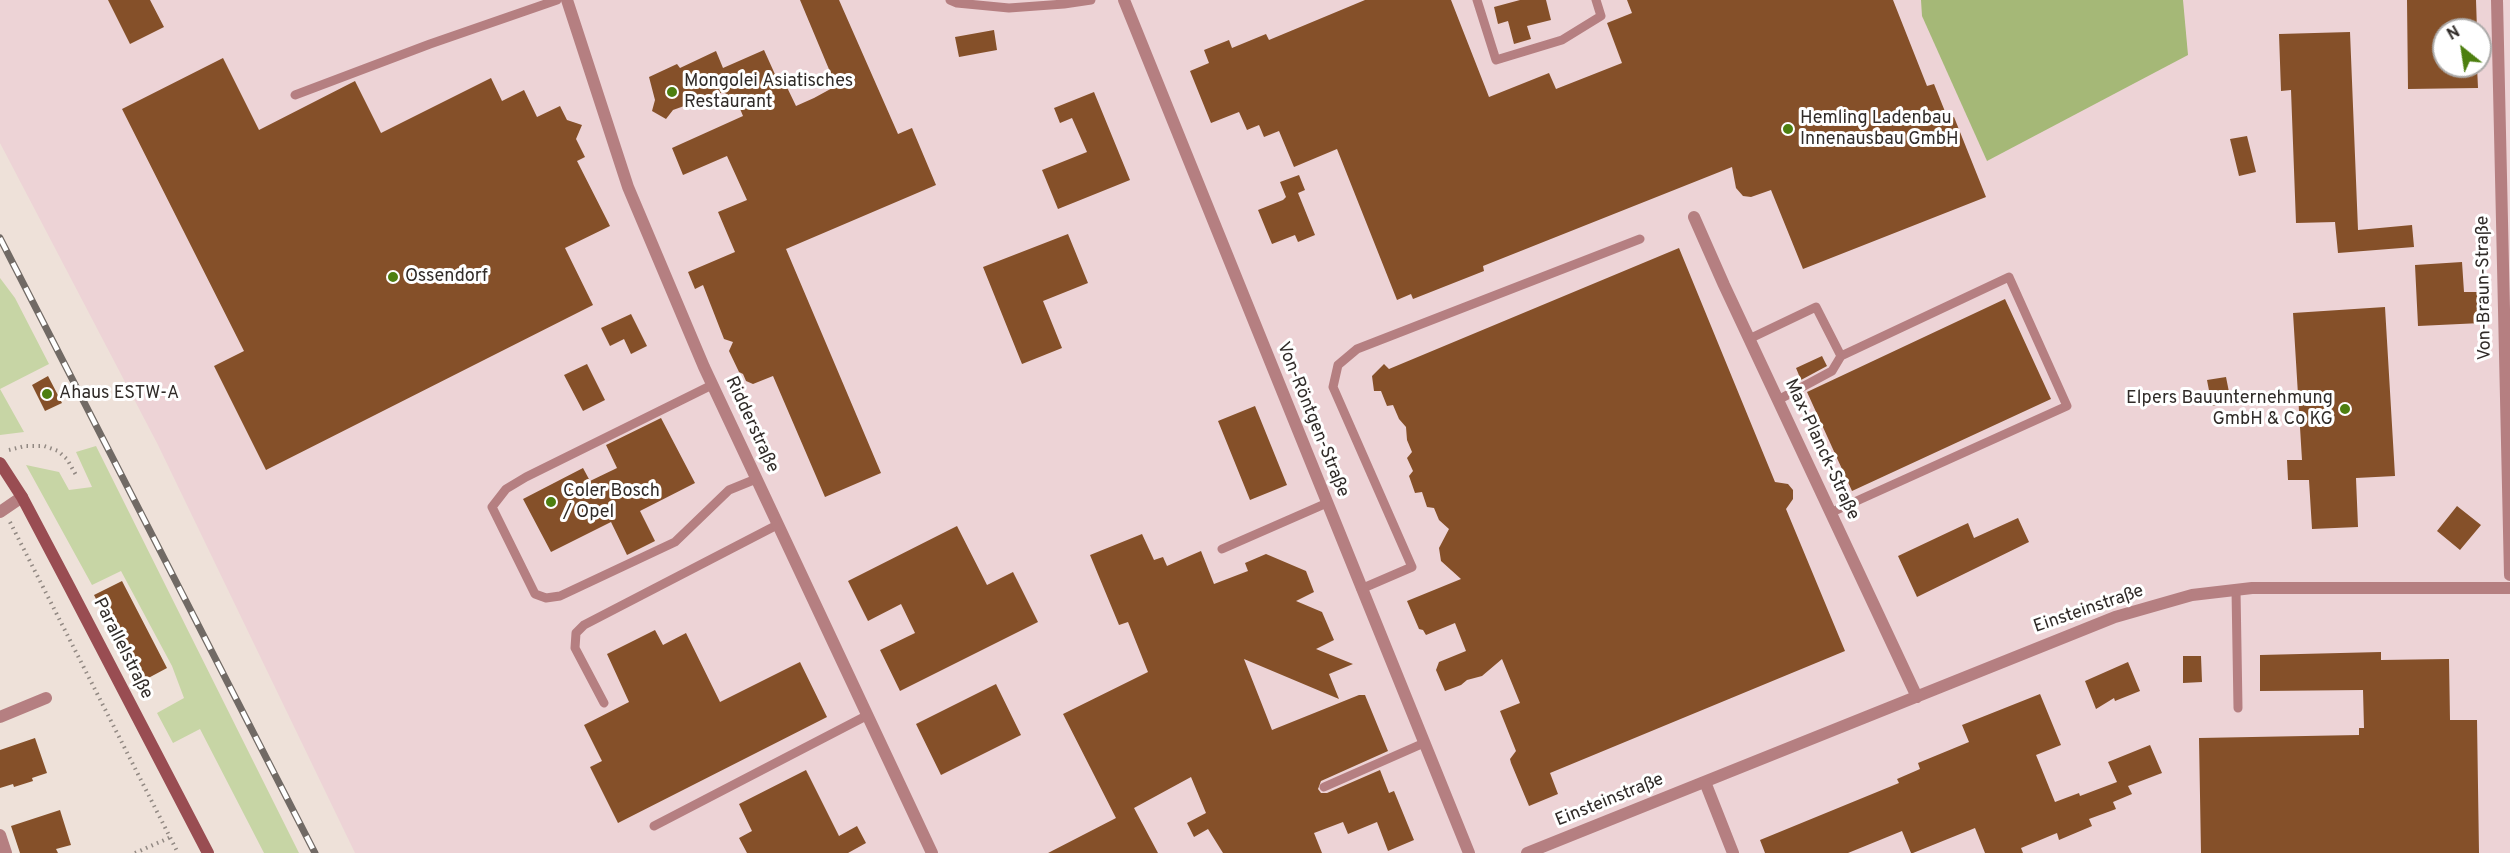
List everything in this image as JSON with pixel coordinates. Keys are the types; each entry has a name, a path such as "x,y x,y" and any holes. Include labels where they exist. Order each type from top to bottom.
{"main road":[{"name":"Parallelstraße","path":"0,463 22,497 208,853"}],"street":[{"name":"Ridderstraße","path":"567,0 628,187 712,385 932,853"},
{"name":"Von-Röntgen-Straße","path":"1124,0 1469,853"},
{"name":"Von-Braun-Straße","path":"2497,0 2510,574"},
{"name":"Max-Planck-Straße","path":"1694,217 1917,698"},
{"path":"2,510 22,497"},
{"name":"Einsteinstraße","path":"1527,853 2115,617 2192,595 2236,590 2510,588"},
{"path":"0,717 46,698"},
{"path":"1705,782 1733,853"},
{"path":"0,835 6,853"}],"lane":[{"path":"295,95 430,44 557,0"},
{"path":"950,0 957,3 1009,8 1091,0"},
{"path":"1477,0 1496,60 1562,40 1601,16 1596,0"},
{"path":"1361,589 1412,567 1333,387 1338,365 1357,349 1640,240"},
{"path":"1778,400 1832,371 1841,356 2009,277 2067,406 1830,513"},
{"path":"1749,339 1816,307 1841,356"},
{"path":"712,385 526,477 506,489 492,507 535,594 546,597 560,596 675,542 729,490 756,479"},
{"path":"1222,549 1326,503"},
{"path":"604,703 575,648 576,633 584,626 777,525"},
{"path":"2236,590 2238,708"},
{"path":"654,826 866,716"},
{"path":"1324,786 1424,743"}],"path":[{"path":"0,453 25,446 44,446 58,451 67,459 76,475"},
{"path":"2,510 178,853"},
{"path":"135,853 171,837"}],"shaded area":[{"path":"0,0 2510,0 2510,853 355,853 158,445 0,143"}],"green space":[{"path":"1921,0 2183,0 2188,55 1987,161 1922,16"},
{"path":"0,278 15,298 49,364 0,389"},
{"path":"0,389 24,432 0,435"},
{"path":"96,446 299,853 264,853 200,729 173,743 157,713 184,698 172,666 121,571 92,585 26,465 59,472 69,490 92,487 76,452"}],"building":[{"path":"108,0 150,0 164,27 130,44"},
{"path":"800,0 839,0 898,134 912,128 936,185 786,249 881,473 825,497 773,376 753,384 746,381 729,351 733,342 724,339 703,285 695,289 688,272 735,252 718,212 747,200 727,156 683,175 672,148 743,116 736,99 723,92 673,110 666,119 652,111 655,100 649,77 677,64 680,68 716,51 723,68 764,50 778,81 783,79 796,106 814,98 836,86"},
{"path":"1365,0 1451,0 1489,97 1549,73 1556,89 1622,63 1607,23 1632,13 1627,0 1893,0 1927,86 1934,84 1948,119 1954,117 1986,197 1803,269 1771,190 1751,197 1743,196 1736,188 1732,167 1483,266 1484,271 1413,299 1411,294 1397,300 1337,149 1294,167 1279,131 1264,137 1259,125 1247,130 1239,112 1211,123 1190,71 1209,63 1204,50 1229,40 1232,48 1266,34 1269,40"},
{"path":"1520,0 1546,0 1551,20 1527,26 1531,39 1514,44 1508,21 1498,24 1494,7"},
{"path":"2407,0 2476,0 2477,18 2432,18 2432,78 2478,78 2478,88 2408,89"},
{"path":"994,30 997,50 959,57 955,37"},
{"path":"2350,32 2358,230 2412,225 2414,247 2338,253 2335,222 2296,223 2291,90 2281,91 2279,34"},
{"name":"Ossendorf","path":"223,58 259,130 355,81 381,133 491,78 502,101 524,90 537,117 560,106 567,120 582,125 576,139 585,157 577,161 610,226 565,248 593,305 266,470 214,366 244,351 122,109"},
{"path":"1094,92 1130,180 1058,209 1042,170 1087,152 1072,118 1060,123 1054,108"},
{"path":"2247,136 2256,172 2239,176 2230,139"},
{"path":"1299,175 1305,190 1298,193 1315,235 1298,242 1295,235 1272,244 1258,210 1283,200 1286,197 1280,182"},
{"path":"1068,234 1088,283 1043,301 1062,348 1022,364 983,267"},
{"path":"1679,248 1775,482 1788,484 1793,490 1793,499 1786,509 1845,651 1550,773 1558,794 1529,806 1511,763 1510,759 1516,751 1500,711 1520,703 1502,659 1482,676 1467,680 1445,691 1436,670 1439,662 1466,651 1455,623 1426,635 1423,630 1419,629 1407,601 1461,579 1441,561 1439,548 1449,529 1439,520 1434,508 1427,507 1422,492 1415,493 1409,476 1413,471 1407,458 1412,452 1407,440 1406,427 1399,419 1393,405 1387,406 1381,391 1374,391 1372,376 1384,364 1389,369"},
{"path":"2462,262 2464,292 2479,292 2481,323 2418,326 2415,265"},
{"path":"2005,299 2051,399 1852,491 1807,392"},
{"name":"Elpers Bauunternehmung GmbH & Co KG","path":"2385,307 2395,476 2356,478 2358,527 2312,529 2309,480 2288,480 2287,460 2302,460 2293,313"},
{"path":"631,314 647,346 631,354 624,339 610,346 601,328"},
{"path":"1822,356 1827,366 1801,380 1796,368"},
{"path":"587,364 605,400 583,411 564,375"},
{"name":"Ahaus ESTW-A","path":"48,376 62,403 45,411 32,385"},
{"path":"2226,377 2231,402 2212,406 2207,380"},
{"path":"1255,406 1287,485 1250,500 1218,421"},
{"path":"661,418 695,483 640,511 655,541 627,555 611,522 551,552 523,499 583,468 590,481 617,468 606,445"},
{"path":"2457,506 2481,525 2460,550 2437,531"},
{"path":"2018,518 2029,542 1917,597 1898,556 1968,523 1974,538"},
{"path":"957,526 987,585 1013,572 1038,622 900,691 880,650 915,633 901,604 868,621 848,581"},
{"path":"1142,534 1154,560 1163,557 1167,566 1201,551 1214,584 1248,571 1245,563 1266,554 1306,571 1314,592 1296,601 1322,612 1334,640 1316,649 1353,664 1329,674 1339,699 1244,659 1272,730 1359,695 1365,695 1388,751 1321,781 1318,789 1321,793 1327,793 1380,770 1389,793 1394,791 1414,840 1388,851 1377,822 1348,834 1343,822 1314,833 1322,853 1223,853 1208,829 1194,837 1187,823 1206,813 1191,777 1134,808 1158,853 1048,853 1116,818 1063,714 1148,672 1128,622 1119,625 1090,555"},
{"path":"122,581 167,668 139,683 94,595"},
{"path":"655,630 663,645 686,633 720,702 800,662 827,717 618,823 590,767 602,761 584,725 629,702 607,654"},
{"path":"2381,652 2381,660 2449,659 2450,720 2477,720 2479,853 2201,853 2199,738 2359,735 2359,728 2364,728 2363,690 2260,691 2260,655"},
{"path":"2183,656 2201,656 2202,682 2183,683"},
{"path":"2128,662 2140,691 2115,701 2114,698 2096,709 2085,681"},
{"path":"996,684 1021,735 941,775 916,724"},
{"path":"2040,694 2061,745 2036,755 2055,802 2079,793 2080,796 2117,782 2108,762 2150,745 2162,773 2128,786 2132,794 2113,802 2116,809 2089,819 2092,826 2059,840 2057,833 2021,848 2023,853 1985,853 1975,828 1913,853 1902,831 1848,853 1765,853 1760,840 1899,783 1897,779 1920,769 1918,763 1969,742 1962,725"},
{"path":"35,738 47,773 32,778 33,781 14,787 13,784 0,788 0,750"},
{"path":"806,770 839,836 857,826 866,843 848,853 747,853 739,838 752,831 739,804"},
{"path":"60,810 71,845 56,849 58,853 20,853 11,826"}],"railway":[{"path":"0,238 315,853"}],"place":[{"name":"Mongolei Asiatisches Restaurant","path":"672,92"},
{"name":"Hemling Ladenbau Innenausbau GmbH","path":"1788,129"},
{"name":"Ossendorf","path":"393,277"},
{"name":"Ahaus ESTW-A","path":"47,394"},
{"name":"Elpers Bauunternehmung GmbH & Co KG","path":"2345,409"},
{"name":"Coler Bosch / Opel","path":"551,502"}]}
